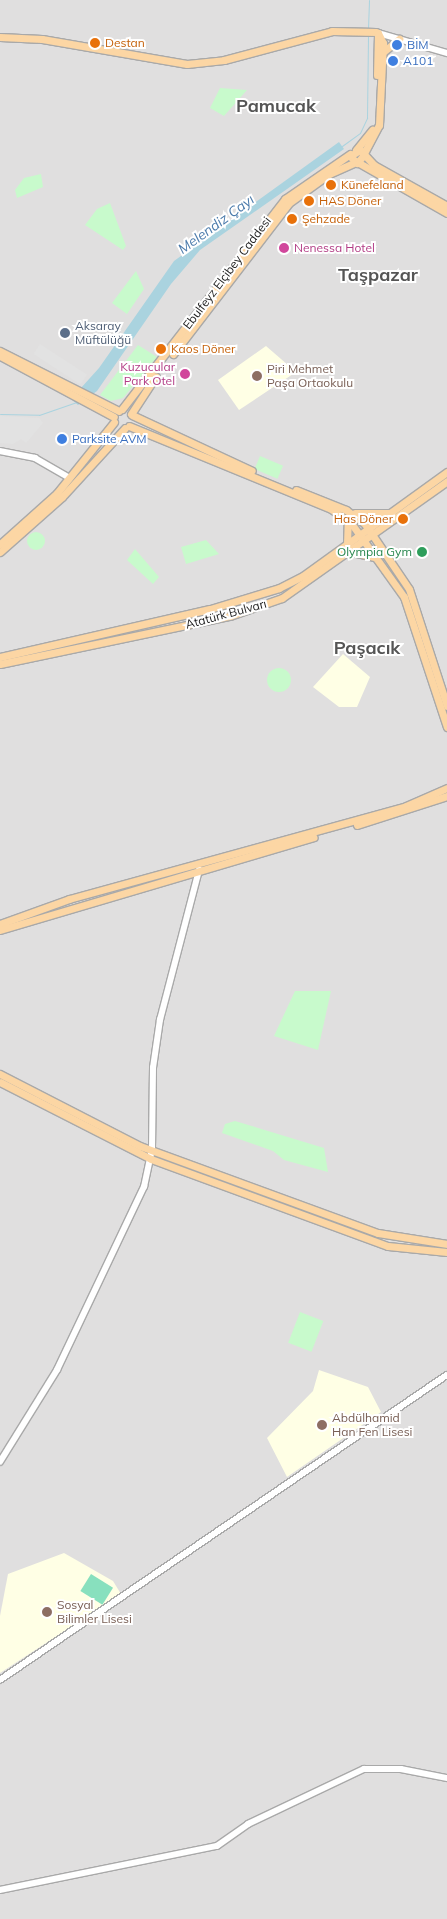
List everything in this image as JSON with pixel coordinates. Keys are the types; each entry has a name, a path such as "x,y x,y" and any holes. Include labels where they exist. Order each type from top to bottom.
{"main road":[{"path":"0,37 42,39 187,64 360,29 377,32"},
{"path":"360,159 379,125 382,53 377,32"},
{"path":"353,152 375,120 377,32"},
{"path":"382,53 399,39"},
{"path":"353,152 360,159 447,213"},
{"path":"353,152 360,159 447,206"},
{"name":"Ebulfeyz Elçibey Caddesi","path":"114,420 280,204 353,152"},
{"name":"Ebulfeyz Elçibey Caddesi","path":"132,414 279,215 329,174 360,159"},
{"path":"0,351 120,410 350,512 370,533 378,555 404,597 447,728"},
{"path":"0,356 73,395 127,427 331,509 347,520 409,589 447,706"},
{"path":"0,552 62,497 127,427 132,414"},
{"path":"0,544 70,478 114,420"},
{"name":"Atatürk Bulvarı","path":"0,664 255,609 307,585 349,553 391,513 447,472"},
{"name":"Atatürk Bulvarı","path":"370,533 386,526 447,481"},
{"path":"350,512 391,513"},
{"path":"347,520 347,545"},
{"path":"378,555 380,540 386,526"},
{"name":"Atatürk Bulvarı","path":"0,657 243,600 290,583 347,545 363,538"},
{"path":"349,553 365,551 378,555"},
{"path":"0,930 33,915 406,806 447,788"},
{"path":"0,924 408,812 447,796"},
{"path":"0,1074 152,1150 378,1233 447,1244"},
{"path":"0,1082 152,1159 388,1246 447,1252"}],"street":[{"path":"377,32 447,53"},
{"path":"0,451 35,458 70,478"},
{"path":"0,1462 57,1370 138,1203 152,1159 153,1068 160,1020 198,870"},
{"path":"0,1680 447,1375"},
{"path":"0,1890 217,1846 248,1824 364,1769 401,1769 447,1778"}],"shaded area":[{"path":"0,0 447,0 447,1919 0,1919"},
{"path":"40,344 87,374 80,385 33,354"},
{"name":"Piri Mehmet Paşa Ortaokulu","path":"266,346 296,372 239,410 218,380"},
{"path":"0,416 39,418 43,423 26,443 21,439 13,444 0,443"},
{"path":"343,654 370,677 357,707 339,707 313,687"},
{"name":"Abdülhamid Han Fen Lisesi","path":"319,1370 368,1387 381,1412 287,1477 267,1438 313,1391"},
{"name":"Sosyal Bilimler Lisesi","path":"64,1553 113,1581 121,1594 0,1673 0,1616 8,1574"}],"green space":[{"path":"220,88 247,90 224,116 210,108"},
{"path":"41,174 43,187 17,198 15,190 24,178"},
{"path":"110,203 126,246 123,250 85,225 97,209"},
{"path":"136,271 144,289 127,314 112,303"},
{"path":"138,345 157,357 123,398 111,401 100,395"},
{"path":"260,456 283,466 278,479 255,469"},
{"path":"36,532 42,535 45,541 42,547 36,550 30,547 27,541 30,535"},
{"path":"206,540 219,554 186,564 181,547"},
{"path":"135,549 159,577 153,584 127,560"},
{"path":"279,668 288,671 291,680 288,689 279,692 270,689 267,680 270,671"},
{"path":"295,991 331,991 318,1050 274,1036"},
{"path":"235,1121 324,1148 328,1172 284,1160 273,1151 222,1133 225,1124"},
{"path":"300,1312 323,1321 312,1352 288,1343"},
{"path":"91,1574 113,1588 102,1605 80,1591"}],"water":[{"path":"339,142 344,149 200,250 171,284 97,391 78,405 71,399 99,368 174,261"}],"waterway":[{"name":"Melendiz Çayı","path":"368,29 369,0"},
{"name":"Melendiz Çayı","path":"342,146 360,133 367,118 368,36"},
{"name":"Melendiz Çayı","path":"0,414 39,415 76,402"}],"place":[{"name":"Destan","path":"95,43"},
{"name":"BİM","path":"397,45"},
{"name":"A101","path":"393,61"},
{"name":"Künefeland","path":"331,185"},
{"name":"HAS Döner","path":"309,201"},
{"name":"Şehzade","path":"292,219"},
{"name":"Nenessa Hotel","path":"284,248"},
{"name":"Aksaray Müftülüğü","path":"65,333"},
{"name":"Kaos Döner","path":"161,349"},
{"name":"Kuzucular Park Otel","path":"185,374"},
{"name":"Piri Mehmet Paşa Ortaokulu","path":"257,376"},
{"name":"Parksite AVM","path":"62,439"},
{"name":"Has Döner","path":"403,519"},
{"name":"Olympia Gym","path":"422,552"},
{"name":"Abdülhamid Han Fen Lisesi","path":"322,1425"},
{"name":"Sosyal Bilimler Lisesi","path":"47,1612"}],"district":[{"name":"Pamucak","path":"276,106"},
{"name":"Taşpazar","path":"378,275"},
{"name":"Paşacık","path":"367,648"}]}
